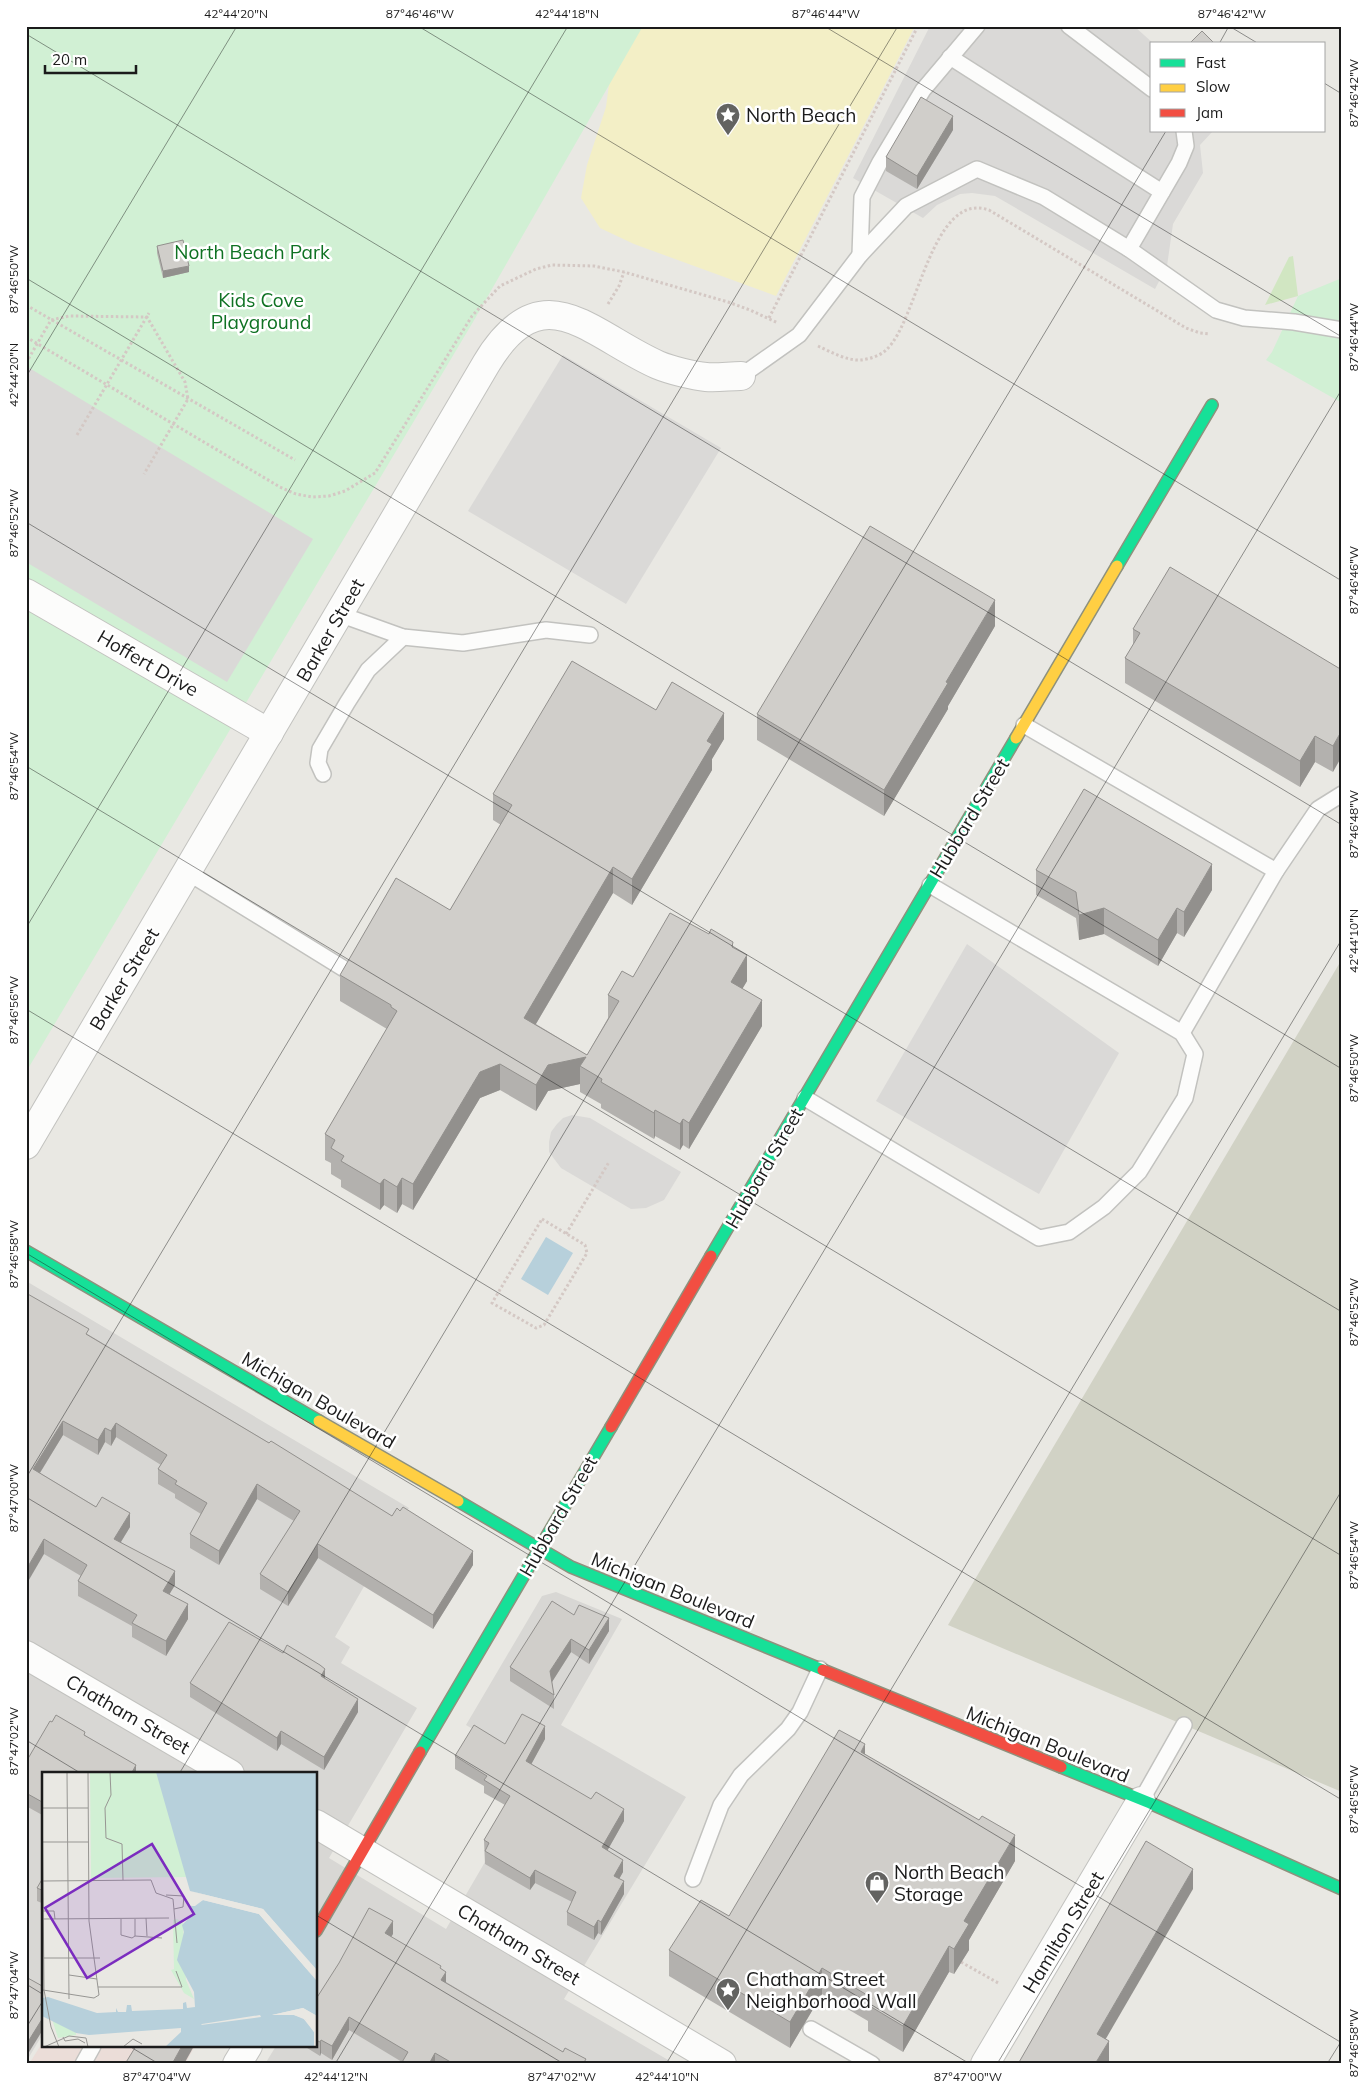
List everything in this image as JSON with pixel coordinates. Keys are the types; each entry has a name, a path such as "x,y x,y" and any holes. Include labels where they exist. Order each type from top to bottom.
{"street":[{"name":"Barker Street","path":"26,1145 494,350 515,327 535,317 562,315 593,328 659,366 706,377 741,376"},
{"name":"Hubbard Street","path":"318,1928 1212,405"},
{"name":"Hoffert Drive","path":"26,592 269,733"},
{"name":"Michigan Boulevard","path":"26,1251 571,1567 1141,1801 1342,1890"},
{"name":"Chatham Street","path":"26,1655 227,1772"},
{"name":"Hamilton Street","path":"985,2064 1141,1801"},
{"name":"Chatham Street","path":"318,1825 722,2064"}],"lane":[{"path":"860,255 862,197 880,162 923,90 977,26"},
{"path":"1068,26 1150,88"},
{"path":"950,57 1162,192"},
{"path":"1129,249 1179,163 1186,146 1184,132"},
{"path":"741,376 799,335 860,255 906,206 977,169 1044,197 1129,249 1216,310 1244,318 1341,328"},
{"path":"339,614 403,637 463,643 546,630 590,635"},
{"path":"323,774 318,763 320,749 368,670 403,637"},
{"path":"1024,725 1276,871"},
{"path":"1182,1033 1276,871 1318,809 1342,794"},
{"path":"187,872 346,970"},
{"path":"805,1098 1038,1238 1069,1232 1104,1207 1139,1172 1185,1098 1195,1054 1182,1033 930,885"},
{"path":"693,1879 721,1805 741,1775 788,1729 800,1712 820,1669"},
{"path":"1141,1801 1184,1725"},
{"path":"811,2029 872,2064"},
{"path":"83,2064 93,2048"}],"path":[{"path":"769,318 918,26"},
{"path":"593,328 619,286 624,272"},
{"path":"26,305 295,460"},
{"path":"26,363 51,320 69,316 148,315"},
{"path":"77,435 148,315"},
{"path":"144,474 188,399 185,382 148,315"},
{"path":"566,1234 609,1162"},
{"path":"542,1219 566,1234 585,1245 587,1253 544,1325 536,1328 492,1303 542,1219"},
{"path":"961,1962 974,1970"}],"shaded area":[{"path":"930,26 1134,26 1152,42 1150,42 1150,132 1212,132 1200,145 1203,173 1173,224 1167,266 1155,289 995,196 972,193 960,194 937,205 923,218 853,178"},
{"path":"563,355 721,448 626,604 468,511"},
{"path":"26,366 313,539 227,682 26,562"},
{"path":"967,944 1119,1053 1039,1194 876,1101"},
{"path":"1342,959 1342,1792 948,1625"},
{"path":"572,1115 590,1118 681,1172 664,1200 646,1208 631,1209 561,1168 549,1152 551,1132 563,1118"},
{"path":"26,1281 409,1508 335,1637 350,1647 341,1663 417,1708 329,1858 446,1929 539,1769 466,1725 542,1596 556,1592 622,1619 561,1725 686,1797 564,1999 675,2064 265,2064 275,2048 318,2048 318,1772 42,1772 42,2035 26,2062"},
{"path":"42,2043 42,2048 194,2048 185,2064 29,2064"}],"green space":[{"name":"North Beach Park","path":"26,26 643,26 473,322 26,1072"},
{"path":"1293,256 1298,296 1265,305 1289,257"},
{"path":"1342,278 1342,403 1266,360 1272,352 1298,296"}],"sand":[{"name":"North Beach","path":"585,26 915,26 776,296 634,244 600,228 581,198 587,165 606,107 612,62"}],"water":[{"path":"546,1237 573,1253 548,1295 521,1279"}],"building":[{"path":"1202,31 1213,42 1191,42"},
{"path":"921,97 953,116 917,176 886,157"},
{"path":"183,240 189,266 163,271 157,246"},
{"path":"870,526 995,600 884,790 757,714"},
{"path":"1170,567 1342,670 1342,730 1333,746 1315,736 1300,761 1125,658 1140,633 1133,629"},
{"path":"572,661 656,710 672,682 724,713 707,741 712,744 632,879 613,867 524,1018 587,1055 619,1001 608,995 622,971 633,977 670,913 709,934 711,929 733,942 732,947 747,955 731,982 762,1000 689,1123 683,1119 680,1124 655,1110 654,1113 601,1082 602,1079 580,1066 586,1057 548,1065 536,1085 500,1064 480,1072 413,1184 402,1178 397,1187 384,1179 380,1184 341,1161 344,1156 331,1148 335,1140 325,1134 397,1011 391,1005 340,975 396,878 450,910 512,805 493,794"},
{"path":"1084,789 1212,864 1184,912 1177,908 1158,940 1104,908 1079,915 1076,892 1036,870"},
{"path":"26,1293 89,1329 86,1334 269,1443 271,1441 392,1516 397,1508 400,1511 403,1507 473,1551 433,1615 318,1544 288,1592 260,1574 300,1511 257,1484 219,1551 190,1534 207,1503 175,1484 177,1481 158,1469 167,1455 116,1423 111,1431 105,1428 98,1440 63,1421 33,1469 96,1507 102,1497 130,1513 114,1539 175,1571 163,1591 188,1604 166,1641 132,1623 137,1615 78,1581 87,1565 44,1539 26,1570"},
{"path":"552,1601 574,1615 579,1605 609,1618 589,1650 571,1639 550,1671 554,1695 510,1667"},
{"path":"229,1622 283,1653 287,1645 325,1669 321,1676 358,1699 324,1757 281,1731 277,1738 190,1683"},
{"path":"522,1714 545,1726 526,1761 591,1799 596,1792 624,1809 602,1847 623,1860 614,1876 624,1881 601,1922 598,1920 594,1927 567,1912 576,1892 535,1870 530,1878 485,1851 489,1843 484,1840 510,1796 484,1780 487,1776 455,1756 474,1725 505,1744"},
{"path":"56,1715 85,1732 84,1735 136,1765 132,1772 42,1772 42,1802 26,1793 26,1762 50,1721 52,1722"},
{"name":"North Beach Storage","path":"839,1730 865,1744 861,1752 979,1820 982,1816 1015,1835 964,1921 969,1924 954,1949 949,1946 903,2026 868,2005 872,1998 822,1968 790,2022 669,1950 701,1900 729,1916"},
{"path":"1146,1841 1193,1869 1097,2034 1109,2041 1095,2064 1018,2064"},
{"path":"42,1879 42,1890 37,1888"},
{"path":"369,1908 393,1921 385,1933 441,1966 440,1968 446,1972 441,1980 563,2052 565,2048 586,2059 583,2064 454,2064 435,2053 429,2064 401,2064 408,2052 349,2017 332,2046 321,2040 320,2042 318,2041 318,1996 339,1963"},
{"path":"26,1977 42,1986 42,2019 26,2045"},
{"path":"135,2048 181,2048 172,2064 125,2064"}],"traffic: fast":[{"path":"1117,566 1212,405"},
{"path":"711,1256 1016,738"},
{"path":"26,1251 319,1421"},
{"path":"420,1752 611,1427"},
{"path":"458,1501 571,1567 823,1670"},
{"path":"1061,1767 1150,1803 1342,1889"}],"traffic: slow":[{"path":"1016,738 1117,566"},
{"path":"319,1421 458,1501"}],"traffic: jam":[{"path":"611,1427 711,1256"},
{"path":"823,1670 1061,1767"},
{"path":"318,1928 420,1752"}],"place":[{"name":"North Beach","path":"728,136"},
{"name":"North Beach Storage","path":"877,1904"},
{"name":"Chatham Street Neighborhood Wall","path":"728,2011"}],"park label":[{"name":"Kids Cove Playground","path":"261,311"}]}
